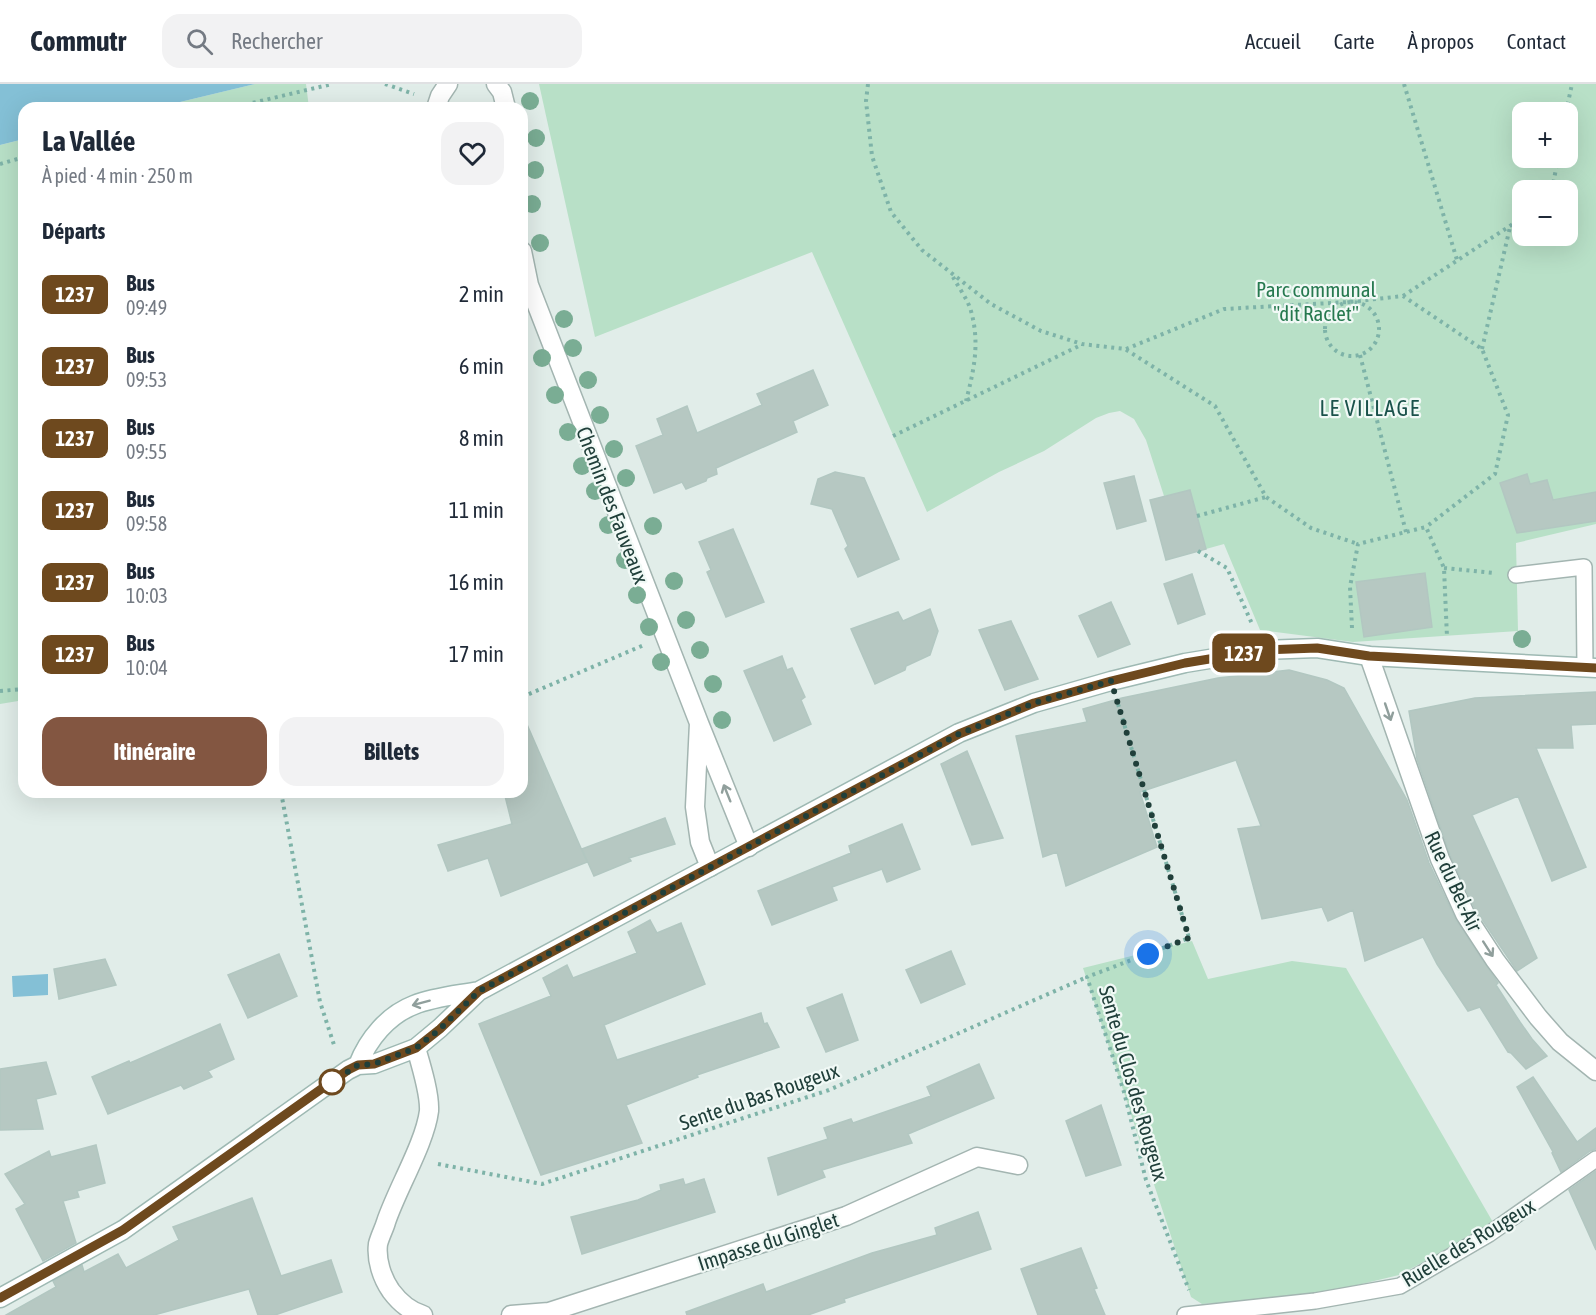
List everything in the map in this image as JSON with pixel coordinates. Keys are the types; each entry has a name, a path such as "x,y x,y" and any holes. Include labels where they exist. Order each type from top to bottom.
{"street":[{"path":"438,102 448,84"},
{"path":"496,84 502,92 504,102"},
{"name":"Chemin des Fauveaux","path":"528,289 749,847"},
{"path":"0,1298 123,1230 358,1065 374,1064 416,1048 440,1029 479,991 959,734 1034,703 1185,663 1264,650 1317,648 1369,656 1591,668"},
{"name":"Rue du Bel-Air","path":"1369,656 1440,859 1465,914 1495,960 1538,1017 1560,1042 1596,1071"},
{"name":"Chemin des Fauveaux","path":"699,723 695,807 700,842 710,867"},
{"path":"358,1065 364,1049 385,1023 413,1005 479,991"},
{"path":"416,1048 429,1110 421,1139 378,1244 380,1266 387,1285 397,1300 412,1312 423,1315"},
{"name":"Impasse du Ginglet","path":"511,1315 549,1312 846,1216 977,1157 1018,1165"}],"lane":[{"path":"1516,575 1584,567 1591,668"},
{"name":"Ruelle des Rougeux","path":"1192,1314 1315,1301 1400,1286 1489,1234 1596,1159"}],"path":[{"path":"256,102 332,84"},
{"path":"868,84 866,101 872,156 891,212 922,250 991,304 1041,331 1082,344 1125,349 1215,406 1266,497 1311,528 1358,544 1426,527 1495,474 1508,415 1482,349 1510,226"},
{"path":"1404,84 1457,260"},
{"path":"1568,102 1572,84"},
{"path":"0,164 18,159"},
{"path":"1125,349 1224,309 1349,302 1403,296 1510,226"},
{"path":"951,274 971,309 975,335 975,365 966,401"},
{"path":"1403,296 1482,349"},
{"path":"1349,302 1365,304 1376,316 1380,332 1373,346 1360,356 1345,356 1332,348 1325,334 1326,320 1335,308 1349,302"},
{"path":"893,436 1082,344"},
{"path":"1360,356 1406,532"},
{"path":"1197,516 1266,497"},
{"path":"1426,527 1444,568 1447,636"},
{"path":"1353,631 1350,587 1358,544"},
{"path":"1198,551 1227,568 1257,635"},
{"path":"1444,568 1516,575"},
{"path":"528,695 664,637"},
{"name":"Sente du Clos des Rougeux","path":"1111,681 1189,938 1088,977 1124,1092 1146,1180 1192,1314"},
{"path":"0,691 18,690"},
{"path":"282,798 320,1002 337,1055"},
{"name":"Sente du Bas Rougeux","path":"428,1162 542,1185 829,1090 1088,977"}],"green space":[{"path":"255,84 306,84 308,102 180,102"},
{"name":"Parc communal \"dit Raclet\"","path":"539,84 1596,84 1596,524 1516,543 1518,631 1353,642 1260,630 1224,544 1206,549 1190,491 1164,496 1146,440 1134,419 1120,411 1096,418 1044,451 999,472 927,512 812,252 595,337"},
{"path":"18,140 18,701 0,704 0,145"},
{"path":"1192,941 1208,979 1292,961 1346,968 1494,1224 1399,1275 1312,1296 1202,1304 1191,1297 1083,968"}],"water":[{"path":"0,84 255,84 180,102 18,102 18,140 0,145"},
{"path":"48,974 48,995 13,997 12,976"}],"building":[{"path":"813,370 828,405 793,421 797,432 716,468 717,474 707,478 706,481 686,489 682,482 654,493 636,446 663,435 657,419 687,406 697,433 762,405 757,394"},
{"path":"835,472 864,478 899,559 858,577 845,549 848,546 832,509 811,504 818,479"},
{"path":"1527,474 1530,484 1547,480 1553,500 1596,492 1596,521 1517,533 1500,483"},
{"path":"1134,476 1146,521 1117,529 1104,483"},
{"path":"1190,490 1206,549 1166,560 1150,500"},
{"path":"733,529 764,602 726,617 707,572 711,570 699,542"},
{"path":"1425,573 1432,627 1364,637 1356,582"},
{"path":"1192,574 1205,614 1178,624 1164,584"},
{"path":"1111,602 1130,644 1098,657 1079,616"},
{"path":"930,609 938,631 930,655 875,684 851,629 898,612 903,621"},
{"path":"1011,621 1038,679 1005,690 979,630"},
{"path":"782,656 787,670 792,668 805,697 801,700 811,724 774,741 744,671"},
{"path":"1289,670 1327,680 1344,688 1407,800 1429,863 1456,920 1498,983 1496,985 1520,1022 1547,1056 1526,1069 1508,1052 1480,1007 1468,1011 1437,964 1423,937 1365,961 1353,910 1328,921 1322,907 1262,919 1238,829 1261,826 1236,760 1140,792 1157,847 1066,886 1057,852 1043,857 1016,736 1087,722 1083,709 1122,698 1218,678"},
{"path":"1596,692 1596,724 1571,725 1573,748 1536,748 1586,867 1552,881 1518,796 1472,815 1537,958 1517,971 1475,909 1450,855 1417,759 1409,711 1475,698"},
{"path":"528,727 587,862 501,896 488,858 448,871 438,845 512,824 506,798 528,798"},
{"path":"967,751 1003,838 972,845 941,764"},
{"path":"665,818 675,844 629,858 631,861 594,876 582,849"},
{"path":"902,824 920,869 887,882 882,869 832,887 837,900 772,925 758,891 851,853 849,846"},
{"path":"650,920 657,933 681,923 705,984 604,1025 617,1060 761,1013 764,1024 767,1023 779,1047 697,1075 698,1077 626,1105 642,1143 541,1175 479,1024 551,996 543,978 567,965 573,978 637,953 628,932"},
{"path":"951,951 965,984 921,1003 906,970"},
{"path":"279,954 297,996 248,1018 228,975"},
{"path":"105,959 116,985 59,999 54,969"},
{"path":"842,994 858,1040 826,1052 807,1008"},
{"path":"220,1024 234,1059 208,1071 212,1077 184,1089 181,1085 108,1114 92,1077"},
{"path":"46,1062 56,1094 36,1099 43,1129 0,1130 0,1069"},
{"path":"979,1064 994,1098 908,1134 912,1143 822,1170 825,1177 778,1195 768,1158 828,1139 824,1128 851,1119 853,1123 931,1096 927,1087"},
{"path":"1533,1077 1577,1142 1596,1128 1596,1149 1561,1172 1553,1152 1517,1087"},
{"path":"1101,1105 1121,1165 1086,1176 1066,1121"},
{"path":"96,1145 105,1183 77,1191 79,1197 63,1201 76,1243 43,1261 16,1209 25,1204 5,1174 49,1151 51,1157"},
{"path":"1596,1171 1596,1250 1569,1190"},
{"path":"683,1179 685,1185 704,1179 715,1212 582,1254 571,1217 638,1200 661,1190 660,1185"},
{"path":"252,1198 281,1276 331,1260 342,1292 275,1315 258,1315 249,1289 154,1315 6,1315 56,1287 53,1281 82,1265 84,1272 118,1254 126,1268 179,1240 173,1227"},
{"path":"978,1212 991,1249 844,1299 845,1302 808,1315 687,1315 686,1312 763,1284 766,1292 872,1253 937,1235 935,1228"},
{"path":"1081,1248 1105,1315 1038,1315 1021,1269"}],"bus line":[{"name":"1237","path":"0,1298 123,1230 348,1070 358,1065 374,1064 416,1048 440,1029 479,991 959,734 1007,713 1034,703 1167,667 1264,650 1317,648 1369,656 1596,668"}],"district":[{"name":"LE VILLAGE","path":"1370,408"}],"route":[{"path":"332,1082 358,1065 374,1064 416,1048 440,1029 479,991 959,734 1034,703 1111,681 1189,938 1148,954"}]}
